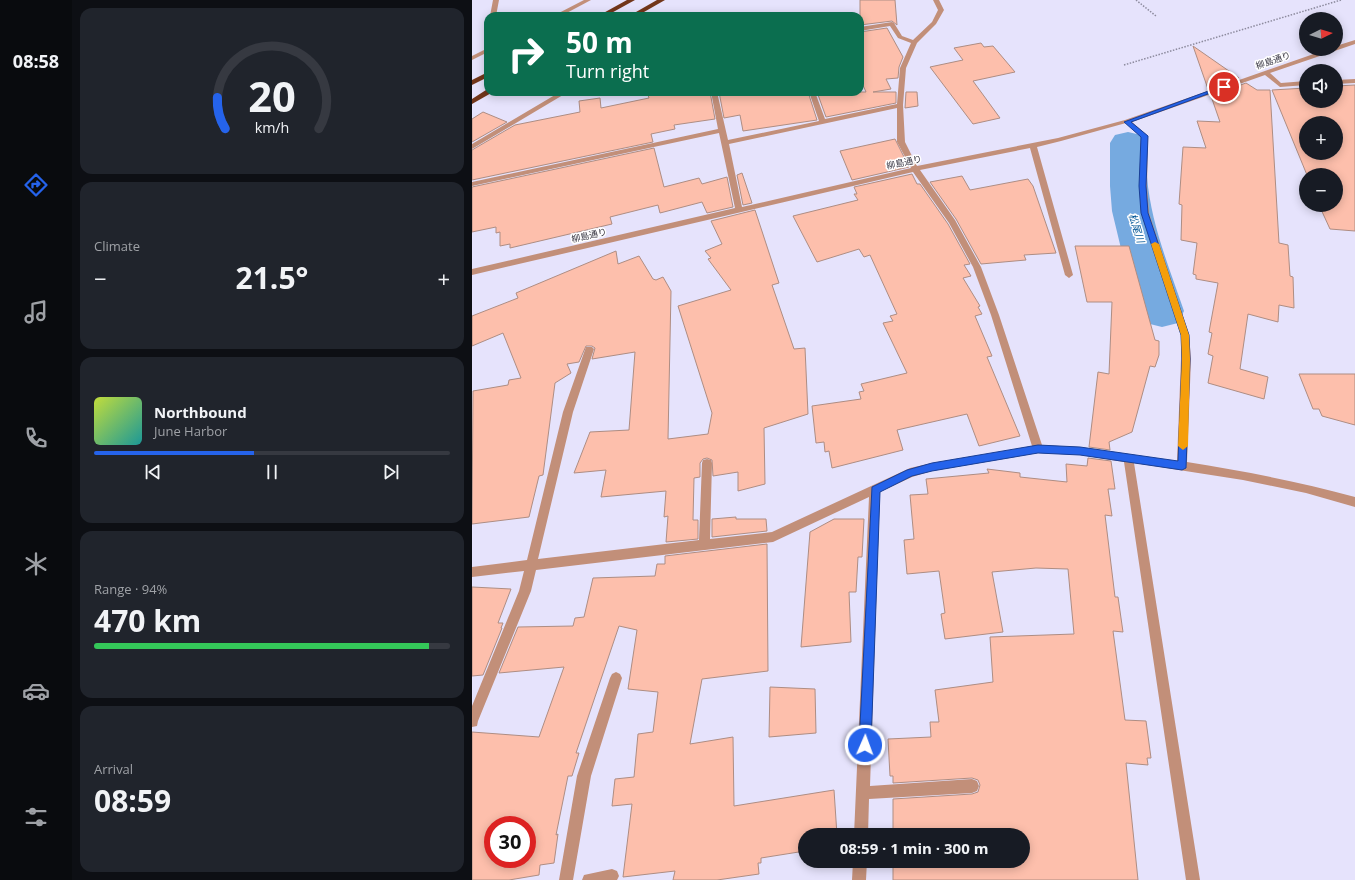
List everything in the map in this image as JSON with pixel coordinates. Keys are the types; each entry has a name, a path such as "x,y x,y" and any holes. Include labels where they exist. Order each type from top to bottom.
{"highway":[{"path":"609,12 632,0"},
{"path":"640,12 662,0"},
{"path":"472,83 484,76"},
{"path":"472,102 484,95"}],"street":[{"path":"494,12 496,0"},
{"path":"564,12 588,0"},
{"path":"936,0 941,10 934,23 914,42 903,68 900,105 901,142 915,169 952,222 978,267 1038,449"},
{"path":"864,28 892,24 900,37 914,42"},
{"name":"柳島通り","path":"1343,46 1355,42"},
{"path":"472,52 484,50"},
{"path":"472,58 484,52"},
{"name":"柳島通り","path":"472,272 915,169 1033,146 1127,122 1315,56"},
{"path":"1266,73 1280,85 1299,84"},
{"path":"1343,82 1355,81"},
{"path":"472,147 558,96"},
{"path":"715,96 739,210"},
{"path":"813,96 823,122"},
{"path":"725,143 900,105"},
{"path":"1127,122 1145,136 1143,186 1145,213 1185,335 1186,359 1182,466"},
{"path":"472,184 722,130"},
{"path":"1033,146 1069,275"},
{"path":"472,721 524,591 568,412 589,349"},
{"path":"472,572 773,537 910,473 932,467 1038,449 1080,451 1182,466 1306,488 1355,502"},
{"path":"1128,457 1193,880"},
{"path":"704,545 707,462"},
{"path":"861,828 875,490"},
{"path":"566,880 584,776 616,678"},
{"path":"863,793 972,786"},
{"path":"859,880 860,868"},
{"path":"589,880 612,876"}],"path":[{"path":"1136,0 1156,16"},
{"path":"1124,65 1341,0"}],"building":[{"path":"860,0 895,0 897,25 892,21 864,24 864,12 860,12"},
{"path":"887,28 903,57 899,67 898,78 886,79 891,89 873,92 896,92 896,103 826,117 818,96 864,96 864,92 866,92 864,88 864,31"},
{"path":"981,43 984,47 993,46 1015,72 973,81 1000,118 973,124 930,67 963,60 954,48"},
{"path":"1193,46 1239,78 1208,89"},
{"path":"1246,83 1257,90 1270,90 1279,243 1288,245 1290,276 1293,277 1294,308 1279,305 1278,322 1248,314 1240,369 1268,377 1264,399 1208,383 1213,356 1208,354 1212,333 1209,332 1218,283 1196,279 1196,275 1193,274 1197,243 1181,240 1182,205 1179,204 1183,147 1206,148 1197,121 1220,122 1211,96"},
{"path":"1355,85 1355,231 1330,229 1322,212 1343,212 1343,168 1304,168 1301,160 1343,160 1343,116 1299,116 1299,156 1272,90 1299,88 1299,108 1343,108 1343,86"},
{"path":"906,92 917,92 918,106 905,108"},
{"path":"648,96 711,96 715,119 674,125 675,129 651,134 653,142 472,180 472,150 515,125 580,112 579,101 600,98 601,108 649,98"},
{"path":"720,96 809,96 817,120 743,131 740,115 724,118"},
{"path":"483,112 507,122 472,142 472,119"},
{"path":"895,139 909,167 852,180 840,151"},
{"path":"654,148 664,187 699,178 702,184 727,177 733,207 707,213 702,202 660,213 658,205 610,217 612,224 510,248 510,244 500,246 500,232 496,233 496,227 472,232 472,187"},
{"path":"742,173 752,203 743,205 737,175"},
{"path":"912,174 917,184 920,184 948,224 970,264 964,265 971,276 963,278 980,306 978,307 982,314 975,316 992,356 987,357 1020,436 979,446 967,414 897,430 903,450 832,468 829,451 825,452 824,442 816,443 812,406 861,399 859,392 864,391 861,384 907,373 883,323 893,321 890,316 897,314 870,255 864,257 859,249 817,262 793,216 858,200 854,194 857,194 854,187"},
{"path":"962,176 970,190 1028,179 1033,186 1056,253 1024,255 1026,260 981,264 956,219 930,182"},
{"path":"755,210 779,283 772,285 794,349 805,348 808,414 764,428 765,484 738,491 738,472 713,476 712,460 707,458 703,459 700,463 700,477 694,478 693,520 698,520 698,539 666,542 668,516 664,517 666,491 601,497 606,470 574,473 590,432 629,430 635,352 592,359 595,348 592,346 586,346 579,362 567,364 571,373 555,383 543,475 539,476 529,517 472,524 473,391 508,385 509,380 521,378 503,333 472,346 472,316 518,298 516,293 616,251 618,264 639,256 653,279 656,280 663,277 671,291 668,439 708,434 712,413 678,306 731,290 708,259 711,258 705,251 722,244 711,221"},
{"path":"1075,246 1129,246 1155,340 1159,341 1159,355 1155,367 1150,366 1132,432 1109,442 1110,450 1089,447 1098,372 1109,374 1112,302 1087,302"},
{"path":"1299,374 1355,374 1355,425 1322,416 1319,409 1313,409"},
{"path":"1088,458 1111,461 1115,489 1108,489 1112,516 1105,515 1115,597 1118,597 1123,632 1113,631 1125,720 1146,721 1151,758 1147,758 1148,765 1126,763 1138,880 893,880 893,868 1030,868 1030,828 893,828 893,799 972,794 978,792 980,785 978,780 972,778 893,783 893,776 890,776 888,739 931,737 930,722 939,722 935,690 993,682 990,637 1074,634 1068,569 1036,568 992,572 1003,632 945,639 941,614 945,613 939,571 907,574 904,540 914,539 910,495 928,494 926,479 989,473 987,469 1020,473 1020,477 1067,482 1066,464 1087,466"},
{"path":"736,517 736,519 766,519 767,531 712,537 712,519"},
{"path":"834,519 864,519 862,557 858,557 856,592 849,592 851,642 801,647 810,532"},
{"path":"767,544 768,671 702,679 690,744 733,737 734,806 834,790 837,828 798,828 798,852 761,858 761,863 758,863 759,874 717,880 673,880 675,871 623,877 632,804 612,806 615,779 634,777 638,734 653,732 658,692 628,689 637,630 619,626 576,753 579,753 572,776 568,776 556,835 558,834 554,863 540,865 539,875 509,880 472,880 472,732 539,737 564,667 499,673 518,627 573,626 575,618 584,617 593,578 655,576 657,564 665,564 665,556"},
{"path":"472,587 511,589 498,623 503,623 502,628 483,675 472,676"},
{"path":"770,687 815,689 816,733 769,737"}],"waterway":[{"name":"松尾川","path":"1128,143 1128,169 1132,211 1141,249 1162,311"}],"slow traffic":[{"path":"1155,244 1185,335 1186,359 1183,446"}],"route":[{"path":"865,745 875,490 910,473 932,467 1038,449 1080,451 1182,466 1186,359 1185,335 1145,213 1143,186 1145,136 1127,122 1224,87"}]}
